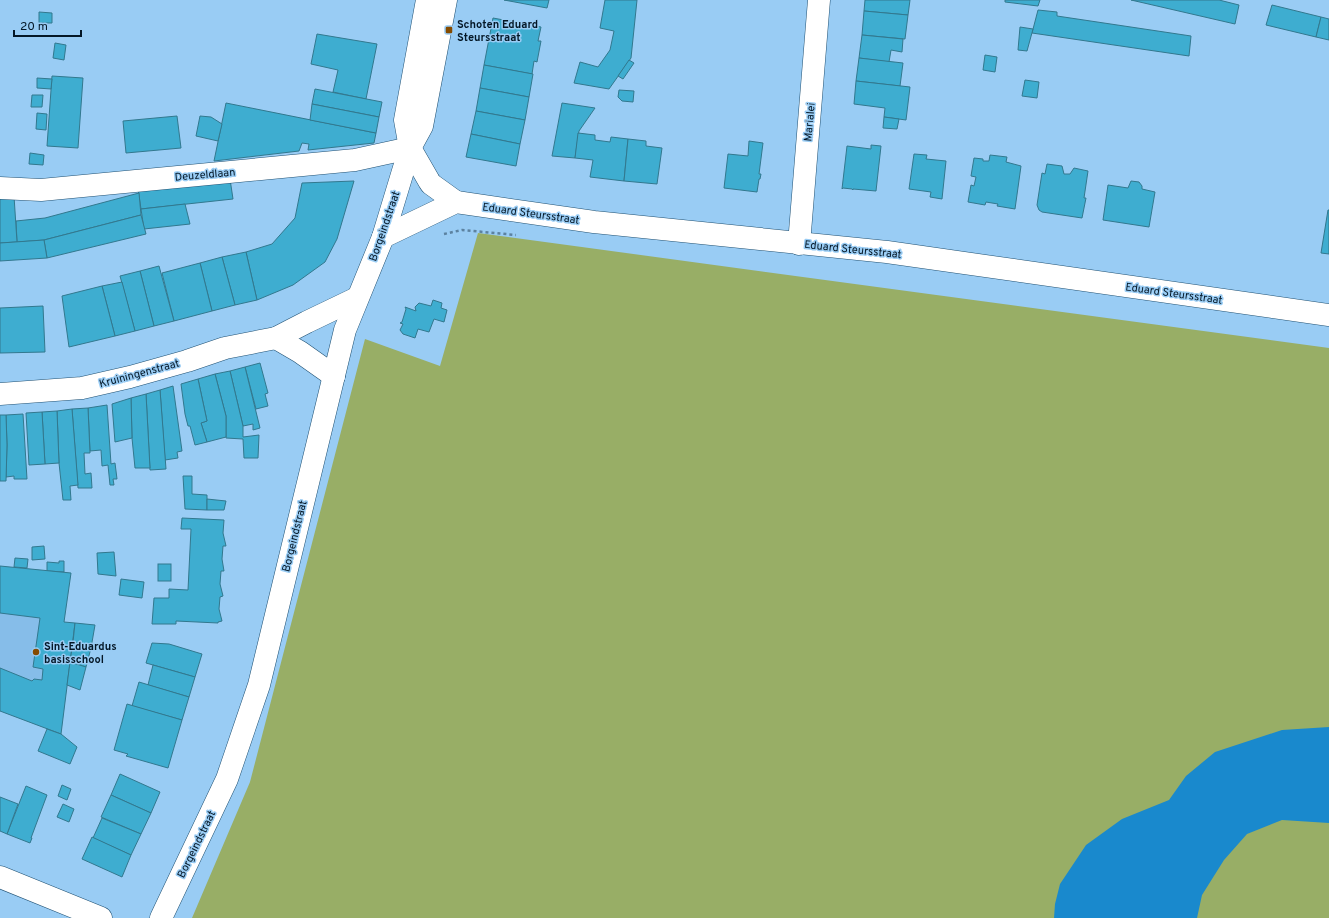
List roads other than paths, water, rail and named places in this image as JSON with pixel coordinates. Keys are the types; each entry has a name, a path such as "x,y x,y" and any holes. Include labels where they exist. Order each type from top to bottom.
{"street":[{"path":"383,237 456,202 431,184 410,148 405,120 427,0"},
{"path":"410,148 422,126 446,0"},
{"name":"Marialei","path":"799,244 819,0"},
{"name":"Deuzeldlaan","path":"0,188 41,190 355,160 410,148"},
{"name":"Borgeindstraat","path":"161,918 228,779 259,685 345,330 383,237 410,148"},
{"name":"Eduard Steursstraat","path":"456,202 594,222 887,252 1329,315"},
{"name":"Kruiningenstraat","path":"0,394 82,388 130,377 187,361 225,348 276,338 357,298"},
{"path":"276,338 300,352 334,376"},
{"path":"0,877 102,918"}],"place":[{"name":"Schoten Eduard Steursstraat","path":"449,30"},
{"name":"Sint-Eduardus basisschool","path":"36,652"}]}
